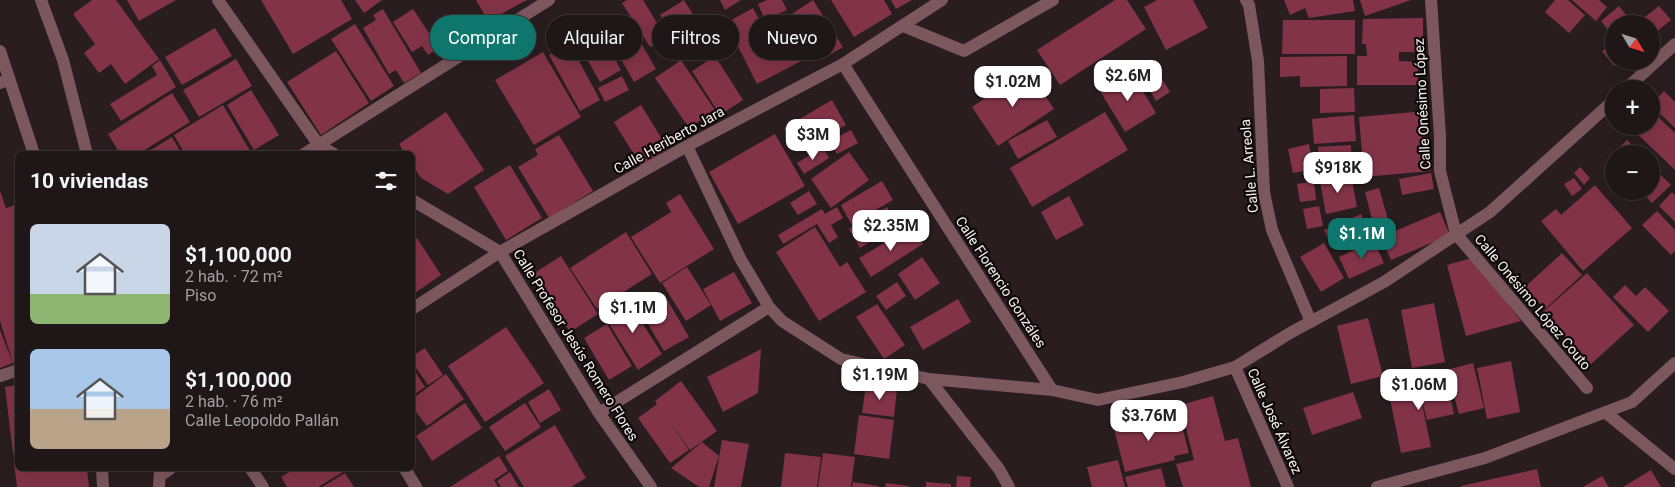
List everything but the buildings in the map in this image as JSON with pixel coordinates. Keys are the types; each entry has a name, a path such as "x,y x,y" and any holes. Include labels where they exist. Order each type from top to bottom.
{"street":[{"path":"41,0 63,60 87,151"},
{"path":"218,0 318,144 329,151"},
{"path":"308,151 549,0"},
{"name":"Calle Heriberto Jara","path":"415,307 500,252 687,146 843,64 942,0"},
{"path":"903,26 964,51 1053,0"},
{"name":"Calle L. Arreola","path":"1246,0 1249,5 1258,60 1260,144 1268,211 1272,230 1311,322"},
{"name":"Calle Onésimo López","path":"1431,0 1438,89 1440,171 1456,234"},
{"path":"1636,80 1675,44"},
{"path":"0,50 5,81 33,151"},
{"name":"Calle Florencio Gonzáles","path":"843,64 1052,390"},
{"path":"687,146 740,258 769,307 782,320 841,359 929,379 1052,390 1098,400 1183,382 1235,367 1384,282 1490,212 1605,108"},
{"name":"Calle Profesor Jesús Romero Flores","path":"415,202 500,252 599,413 651,487"},
{"name":"Calle Onésimo López Couto","path":"1456,234 1587,388"},
{"path":"599,413 769,307"},
{"path":"1377,487 1485,458 1632,402 1675,363"},
{"name":"Calle José Álvarez","path":"1235,367 1288,487"},
{"path":"0,376 15,371"},
{"path":"929,379 999,469 1009,487"},
{"path":"1605,412 1675,469"},
{"path":"102,471 102,487"},
{"path":"253,471 264,487"},
{"path":"407,471 416,487"}]}
